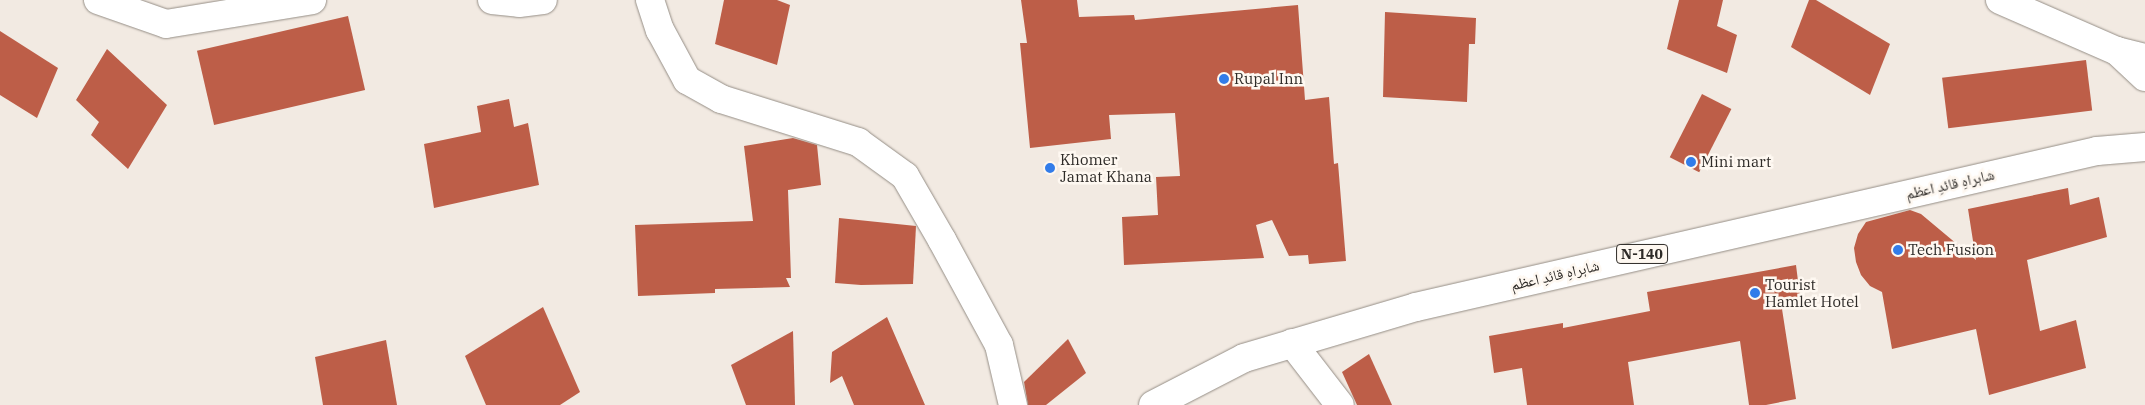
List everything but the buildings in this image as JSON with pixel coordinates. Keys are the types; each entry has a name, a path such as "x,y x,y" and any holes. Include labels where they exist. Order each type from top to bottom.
{"main road":[{"path":"98,0 166,24 312,0"},
{"path":"492,0 519,3 544,0"},
{"path":"650,0 660,30 687,80 721,99 858,142 905,176 999,345 1013,405"},
{"path":"2000,0 2118,51 2145,58"},
{"path":"2118,51 2145,77"},
{"name":"شاہراہِ قائدِ اعظم","path":"1153,405 1244,358 1416,307 1750,229 2098,151 2145,147"},
{"path":"1292,343 1340,405"}],"place":[{"name":"Rupal Inn","path":"1224,79"},
{"name":"Mini mart","path":"1691,162"},
{"name":"Khomer Jamat Khana","path":"1050,168"},
{"name":"Tech Fusion","path":"1898,250"},
{"name":"Tourist Hamlet Hotel","path":"1755,293"}]}
